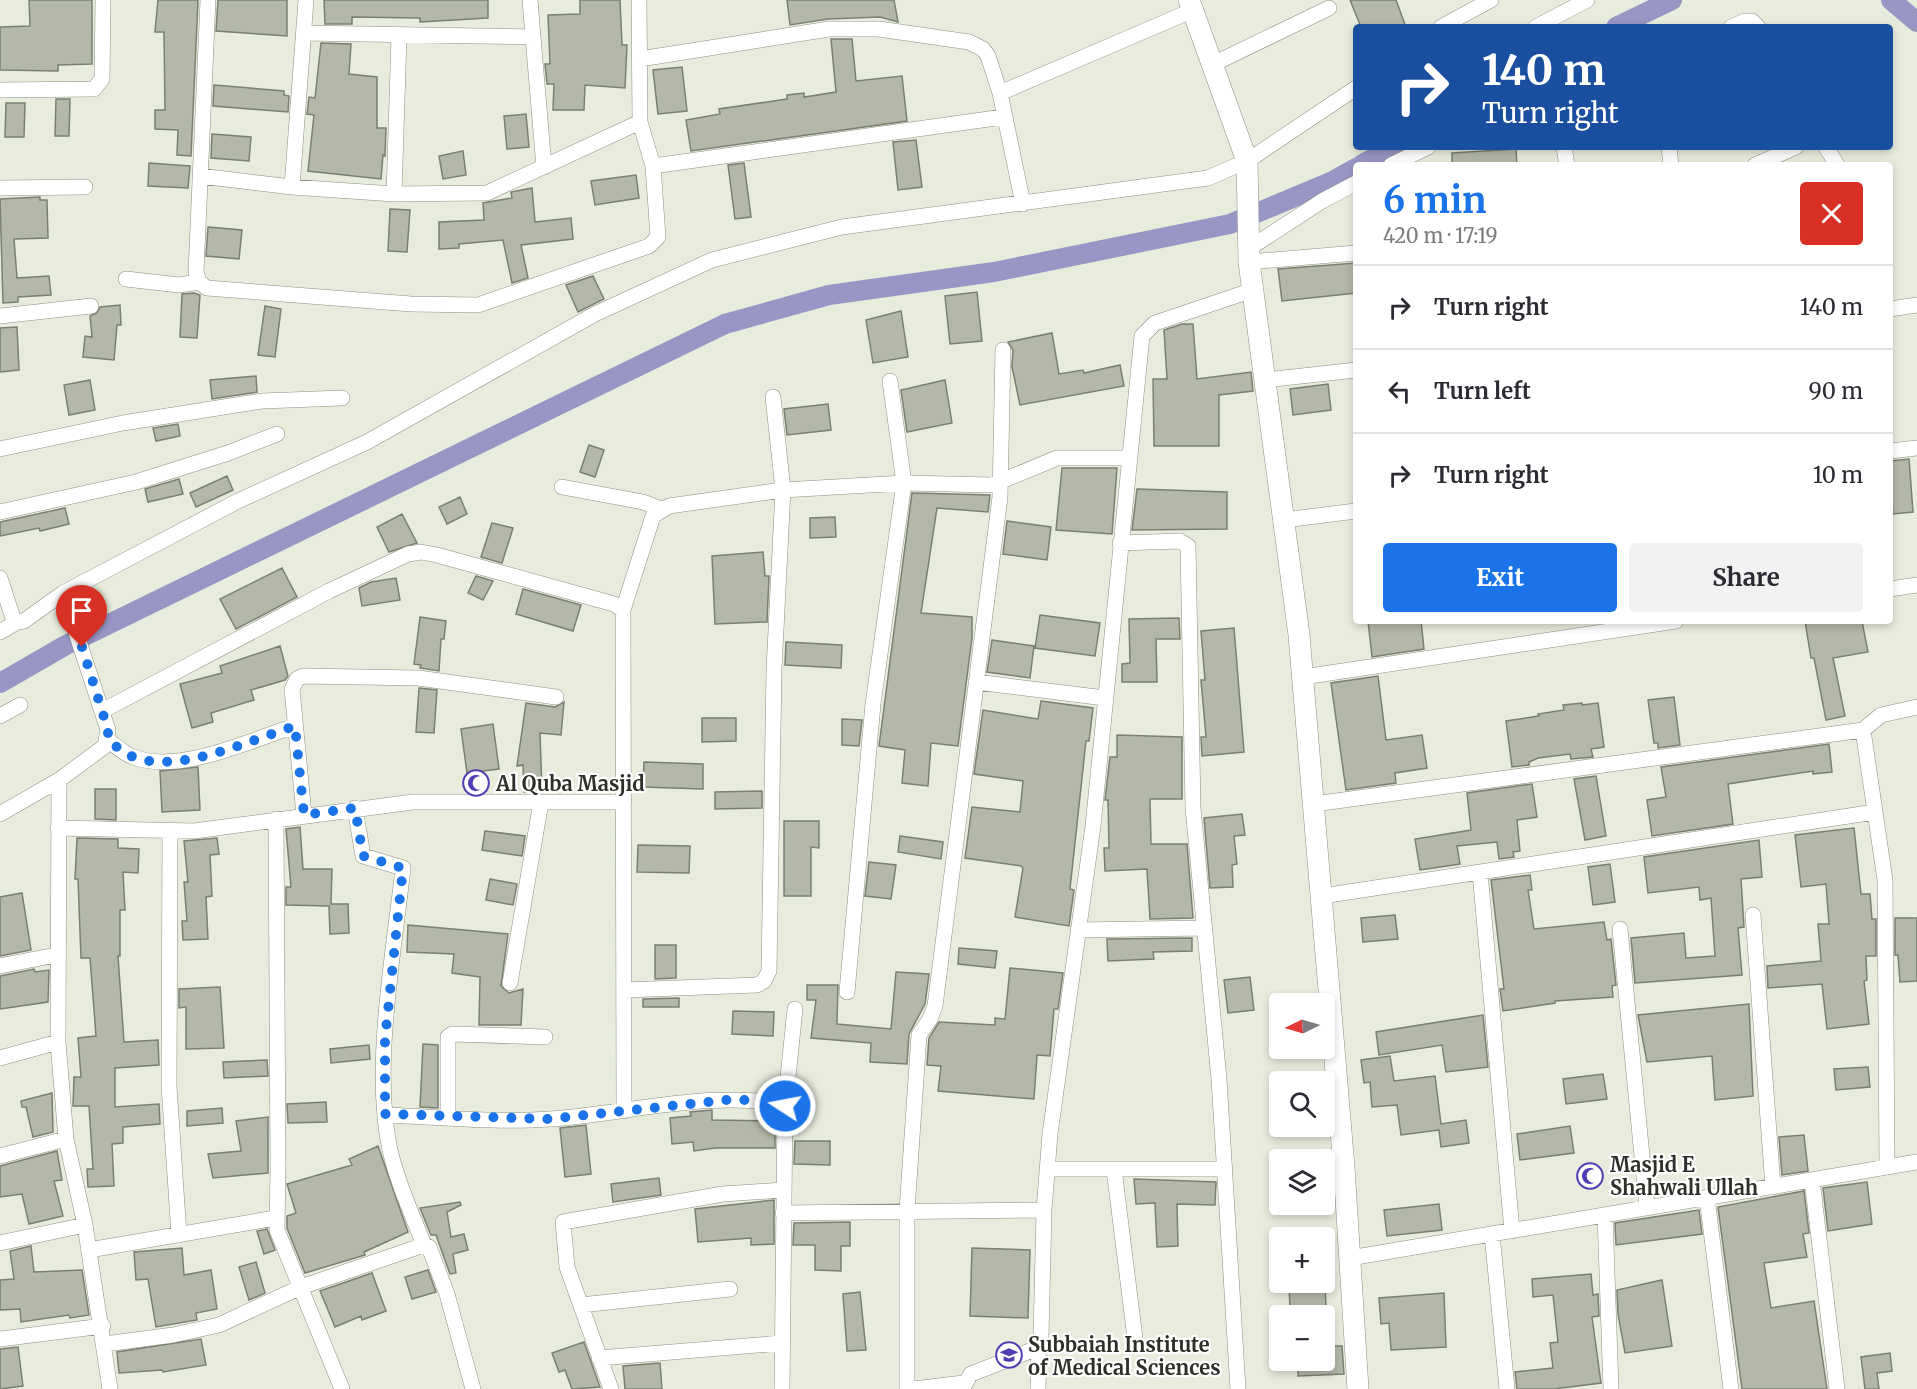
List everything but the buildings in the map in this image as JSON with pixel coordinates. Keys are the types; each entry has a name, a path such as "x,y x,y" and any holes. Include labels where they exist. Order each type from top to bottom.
{"street":[{"path":"0,90 94,89 98,86 102,80 103,0"},
{"path":"207,0 196,272 199,282 207,288 411,304 478,305 649,246 658,237 653,166 640,122 639,0"},
{"path":"292,187 306,0"},
{"path":"530,0 544,167"},
{"path":"1447,24 1491,0"},
{"path":"1542,24 1587,0"},
{"path":"1000,93 1190,6 1247,161 1246,191 1253,290 1303,676 1350,1258 1358,1389"},
{"path":"1211,65 1329,8"},
{"path":"1738,24 1745,21 1752,21 1755,24"},
{"path":"640,59 829,29 879,29 969,42 983,50 988,56 1000,93 1003,117 1023,204"},
{"path":"304,33 533,37"},
{"path":"394,194 399,36"},
{"path":"0,632 17,622 24,621 63,593 238,501 367,442 595,314 712,260 842,227 1208,178 1247,161 1353,90"},
{"path":"653,166 1003,117"},
{"path":"200,176 292,187 394,194 487,193 640,122"},
{"path":"1397,162 1422,150"},
{"path":"1762,162 1789,150"},
{"path":"1249,249 1322,201 1353,185"},
{"path":"0,188 85,188"},
{"path":"1249,249 1353,253"},
{"path":"126,279 169,285 199,282"},
{"path":"1038,1389 1044,1209 1050,1134 1093,826 1142,336 1147,328 1155,323 1253,290"},
{"path":"1893,309 1917,305"},
{"path":"0,316 92,306"},
{"path":"907,1389 907,1210 919,1035 930,1019 935,1006 1001,483 1003,350"},
{"path":"1265,380 1353,370"},
{"path":"847,992 873,704 904,483 890,381"},
{"path":"624,990 757,985 764,981 768,971 774,670 783,490 773,397"},
{"path":"0,449 123,423 262,401 342,398"},
{"path":"0,512 136,482 277,434"},
{"path":"1893,451 1917,448"},
{"path":"624,1111 623,610 653,516 669,506 783,490 904,483 1001,483 1057,458 1129,458"},
{"path":"562,487 643,502 661,509"},
{"path":"1284,520 1353,511"},
{"path":"1120,543 1180,541 1188,546 1192,808 1225,1169 1238,1389"},
{"path":"102,711 329,591 408,554 421,552 437,555 614,604 623,610"},
{"path":"1,584 13,618 17,622"},
{"path":"1893,589 1917,585"},
{"path":"0,814 59,780 105,746 108,740 108,730 63,593"},
{"path":"1303,676 1656,624"},
{"path":"304,815 292,689 297,679 303,676 418,678 556,697"},
{"path":"976,682 1105,698"},
{"path":"0,716 21,705"},
{"path":"1314,804 1863,730 1881,715 1917,707"},
{"path":"108,740 130,756 170,761 204,757 295,726"},
{"path":"1863,730 1885,880 1887,1167"},
{"path":"59,780 56,955 58,1042 66,1139 85,1225 105,1344 110,1389"},
{"path":"58,828 170,832 413,802 624,802"},
{"path":"510,983 541,802"},
{"path":"355,808 363,856 403,868 385,1039 385,1114 390,1150 424,1245 429,1247 447,1294 473,1389"},
{"path":"1322,896 1875,812"},
{"path":"276,819 278,1167 275,1218 291,1270 301,1287 342,1389"},
{"path":"170,832 169,1086 179,1234"},
{"path":"1480,872 1512,1231"},
{"path":"1753,915 1773,1187"},
{"path":"1078,930 1203,928"},
{"path":"1620,929 1647,1208"},
{"path":"0,966 56,955"},
{"path":"782,1389 785,1106 795,1009"},
{"path":"448,1118 448,1037 452,1034 545,1037"},
{"path":"0,1058 58,1042"},
{"path":"385,1114 448,1118 549,1119 727,1100 765,1100 785,1106"},
{"path":"0,1156 66,1139"},
{"path":"1350,1258 1917,1162 1917,1169"},
{"path":"1048,1169 1225,1169"},
{"path":"1114,1169 1136,1346"},
{"path":"1812,1180 1838,1389"},
{"path":"611,1389 567,1267 563,1222 723,1194 783,1190"},
{"path":"1707,1198 1731,1389"},
{"path":"783,1213 1044,1209"},
{"path":"1605,1215 1611,1389"},
{"path":"89,1250 275,1218"},
{"path":"0,1243 85,1225"},
{"path":"1492,1234 1507,1389"},
{"path":"105,1344 173,1335 219,1325 301,1287 424,1245"},
{"path":"580,1305 730,1289"},
{"path":"0,1339 102,1326"},
{"path":"599,1358 782,1343"},
{"path":"912,1389 963,1386 971,1374 1035,1349 1039,1344"}],"waterway":[{"path":"1622,24 1672,0"},
{"path":"1891,0 1917,22"},
{"path":"1366,162 1388,150"},
{"path":"0,683 66,645 725,324 829,295 994,272 1230,224 1333,181 1353,170"}],"place":[{"name":"Al Quba Masjid","path":"476,783"},
{"name":"Masjid E Shahwali Ullah","path":"1590,1176"},
{"name":"Subbaiah Institute of Medical Sciences","path":"1009,1355"}],"route":[{"path":"82,647 108,730 108,740 130,756 170,761 204,757 295,726 304,815 355,808 363,856 403,868 385,1039 385,1114 484,1119 549,1119 727,1100 765,1100 785,1106"}]}
